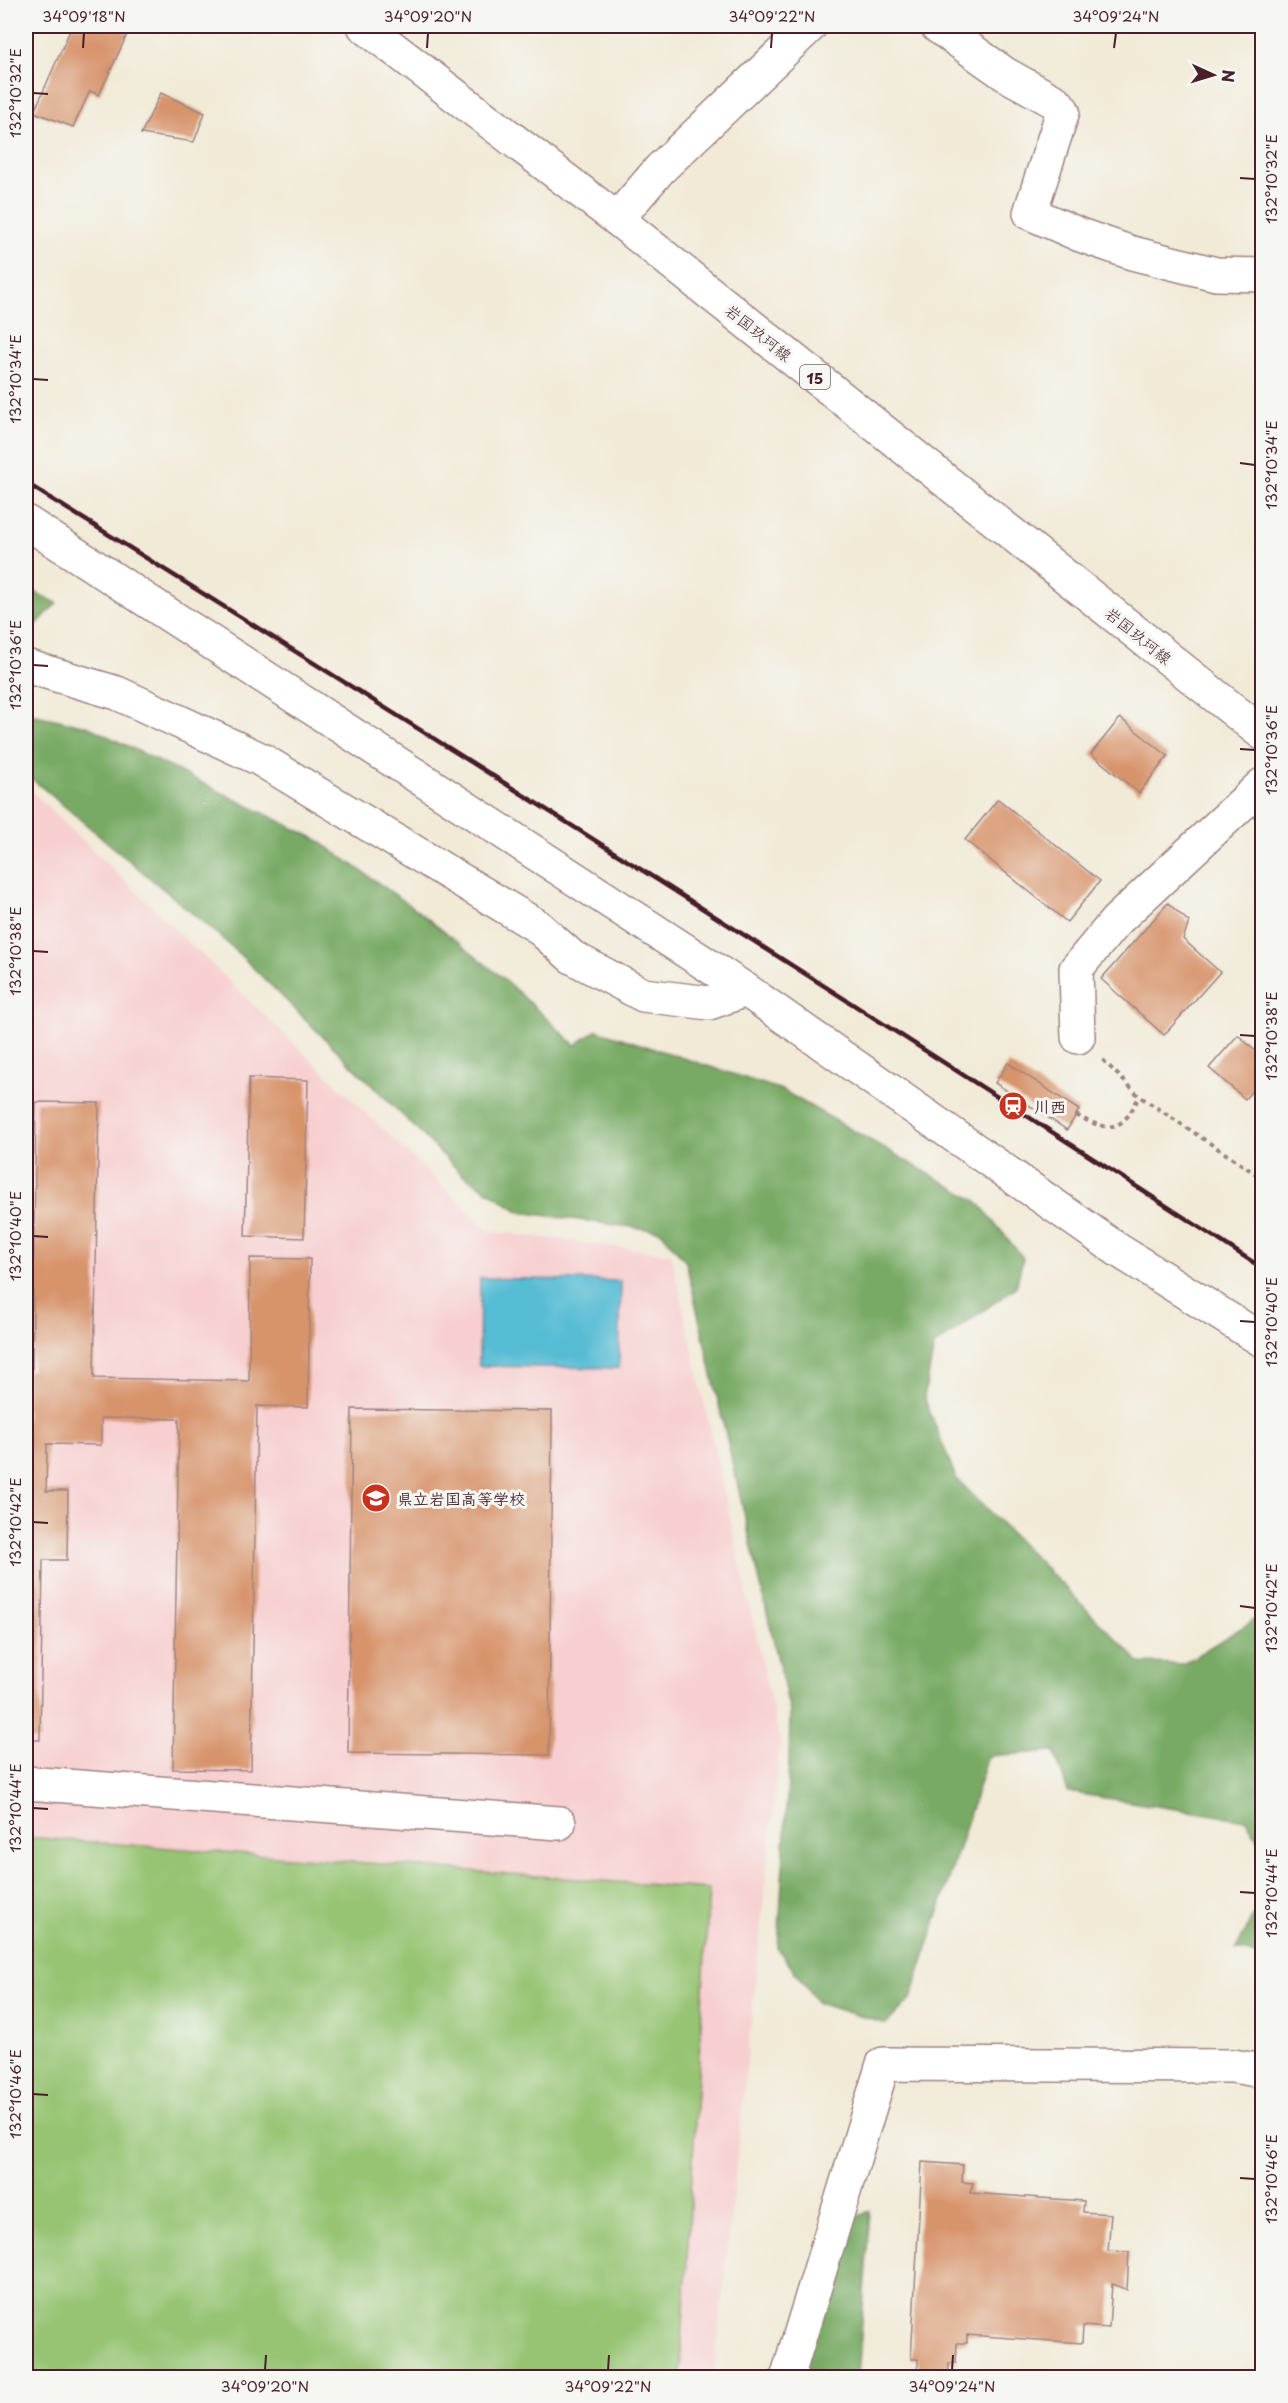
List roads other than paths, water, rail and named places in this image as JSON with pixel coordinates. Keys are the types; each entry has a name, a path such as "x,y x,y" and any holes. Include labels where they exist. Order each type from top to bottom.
{"street":[{"name":"岩国玖珂線","path":"364,26 617,219 1263,733"},
{"path":"617,219 660,169 810,26"},
{"path":"937,26 1005,74 1057,103 1063,111 1030,213 1080,235 1132,253 1216,274 1263,275"},
{"path":"26,522 746,990 1118,1250 1263,1340"},
{"path":"26,666 117,693 260,759 537,926 572,957 643,995 709,1003 746,990"},
{"path":"1078,1037 1076,969 1116,921 1263,785"},
{"path":"26,1784 559,1822"},
{"path":"787,2378 883,2064 1233,2066 1263,2071"}],"water":[{"path":"480,1278 621,1281 619,1368 479,1366"}],"railway":[{"path":"26,483 646,872 1262,1268"}],"place":[{"name":"川西","path":"1013,1106"},
{"name":"県立岩国高等学校","path":"376,1498"}]}
